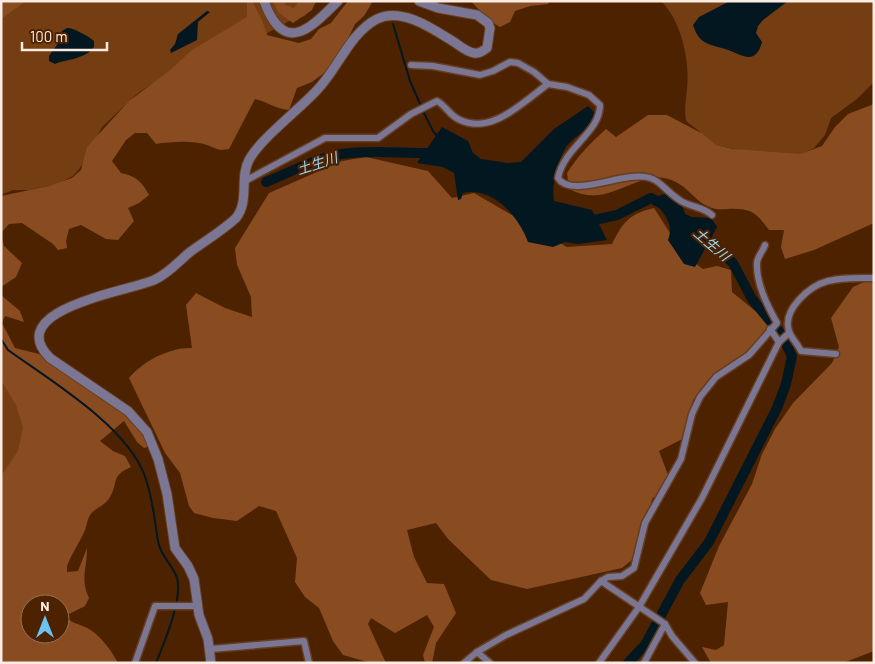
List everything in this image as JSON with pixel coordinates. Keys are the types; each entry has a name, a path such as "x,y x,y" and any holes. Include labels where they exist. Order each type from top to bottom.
{"street":[{"path":"264,1 276,25 283,30 297,34 316,23 338,1"},
{"path":"212,663 211,649 198,606 194,580 188,566 175,548 168,494 158,458 147,432 128,411 50,358 44,351 41,332 48,320 73,305 144,284 164,274 236,218 243,206 246,168 254,152 318,89 362,30 378,18 401,17 413,20 430,27 471,52 479,53 487,48 490,28 481,17 466,11 438,8 418,1"},
{"path":"411,65 433,66 480,75 493,72 510,62 518,63 534,72 548,84 567,87 589,95 600,105 598,120 570,151 560,167 558,178 564,185 580,186 623,178 649,178 662,183 680,200 705,209 712,215"},
{"path":"245,181 326,138 378,138 411,114 437,100 461,121 475,125 486,124 498,119 548,84"},
{"path":"464,663 477,652 506,635 584,599 601,581 608,577 622,576 634,568 645,523 681,458 692,414 700,396 708,384 716,377 749,354 777,322 764,298 756,261 766,246"},
{"path":"836,354 801,351 789,333 790,312 797,301 818,284 844,278 874,278"},
{"path":"770,329 780,341"},
{"path":"599,663 639,607 702,498 780,341 789,333"},
{"path":"601,581 665,624 672,636 695,663"},
{"path":"135,663 155,606 198,606"},
{"path":"644,663 665,624"},
{"path":"211,649 304,642 309,663"},
{"path":"477,652 490,663"}],"shaded area":[{"path":"1,1 317,1 305,16 289,21 257,39 166,75 138,93 102,127 84,163 73,176 58,184 29,190 13,190 1,195"},
{"path":"1,1 26,1 1,19"},
{"path":"247,1 252,1 267,35 299,43 311,39 319,29 331,23 348,1 373,1 364,16 355,24 339,58 332,67 312,82 297,88 289,110 255,99 229,149 220,150 201,143 188,142 156,144 147,133 135,133 126,140 112,161 121,173 138,180 149,195 139,203 128,208 134,221 118,240 106,239 81,225 69,229 66,241 67,248 58,250 53,244 22,223 9,224 1,233 1,196 49,186 72,178 81,170 87,147 129,101 169,71 192,50 247,17"},
{"path":"273,1 284,1 285,5 294,8 299,1 316,1 312,10 293,23 278,12"},
{"path":"471,1 550,1 548,4 530,6 515,11 510,22 500,27 488,20"},
{"path":"661,1 874,1 874,82 857,99 831,118 825,135 814,148 799,155 750,152 710,144 699,131 686,121 685,109 688,78 686,54 674,20"},
{"path":"874,104 874,223 814,250 785,259 781,247 784,230 769,230 756,215 747,210 712,208 698,200 676,182 668,179 650,178 612,192 596,195 579,193 569,189 567,173 580,155 600,134 606,129 616,137 648,115 667,115 703,134 716,145 733,149 800,154 822,146 835,127 848,114"},
{"path":"366,157 428,171 452,198 474,193 567,247 612,244 628,220 638,213 654,208 684,255 703,269 717,266 731,270 732,292 771,324 759,345 715,376 693,400 688,436 659,451 671,483 652,499 638,555 622,568 527,589 491,580 448,539 436,523 407,530 414,557 427,583 444,584 456,613 436,643 432,663 425,663 423,655 434,627 427,615 395,633 371,618 368,624 386,663 371,663 343,655 333,641 319,608 305,597 295,582 297,558 276,511 259,506 237,521 194,513 189,506 180,473 165,453 129,378 142,366 158,356 175,350 192,348 186,305 196,293 225,308 252,317 251,297 237,265 235,248 269,193 342,161"},
{"path":"1,234 4,246 22,263 16,277 1,287"},
{"path":"874,279 874,651 843,663 711,663 702,647 716,650 724,645 728,602 706,605 700,593 719,546 752,484 762,454 775,429 793,403 832,363 839,347 831,318 853,287"},
{"path":"1,295 20,311 24,322 5,316 2,323 15,348 39,354 58,369 133,414 151,446 144,448 137,442 124,421 100,441 113,451 125,456 131,467 120,473 108,500 90,515 86,528 67,566 67,572 78,571 87,548 84,579 89,598 85,606 70,614 70,594 20,594 20,644 70,644 70,620 90,629 100,637 118,663 1,663 1,476 18,451 23,427 16,405 1,380"},
{"path":"1,372 20,408 28,442 1,484"}],"water":[{"path":"730,1 788,1 758,26 756,33 762,42 759,50 751,57 746,57 705,42 701,40 695,31 693,25 699,17"},
{"path":"207,11 210,12 198,22 197,40 171,53 170,50 175,44 178,34"},
{"path":"67,28 77,31 94,41 94,47 86,54 55,64 49,61 49,56 59,42 62,31"},
{"path":"588,106 600,118 573,139 566,147 560,159 553,195 554,201 592,210 607,240 578,244 565,242 553,247 528,242 524,232 511,214 494,199 485,194 474,192 463,193 461,199 458,200 454,173 443,167 417,163 442,127 468,141 473,153 481,159 508,163 521,162 554,129"},
{"path":"667,193 681,201 685,214 692,217 711,218 717,227 695,267 684,264 668,240 670,233 669,223 653,198"}],"waterway":[{"path":"393,24 410,81 421,106"},
{"path":"423,111 438,137"},
{"name":"土生川","path":"266,182 312,162 341,154 377,152 437,153"},
{"name":"土生川","path":"585,222 617,215 651,198 664,205"},
{"name":"土生川","path":"628,663 645,645 680,580 709,542 777,408 786,384 792,356 781,334 752,299 733,263 699,232"},
{"path":"1,339 8,350 65,390 104,421 121,438 144,474 151,499 159,546 175,573 178,587 172,621 156,663"}]}
